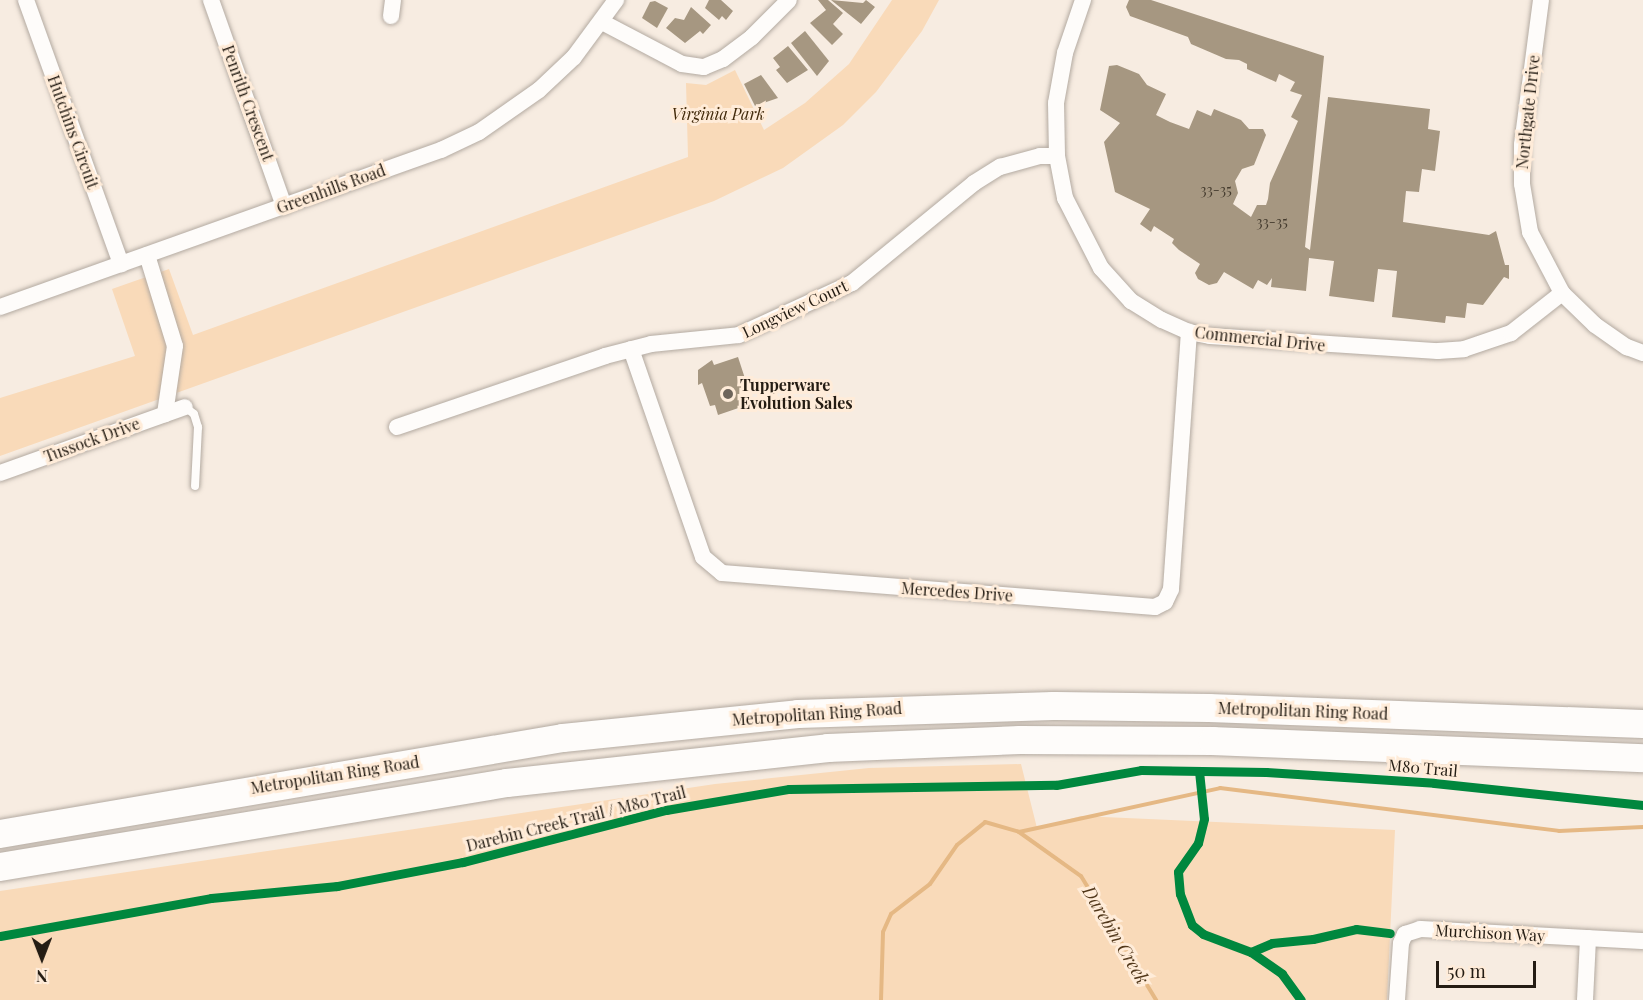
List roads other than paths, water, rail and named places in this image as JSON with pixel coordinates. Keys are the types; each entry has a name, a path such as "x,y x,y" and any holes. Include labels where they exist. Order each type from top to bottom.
{"highway":[{"name":"Metropolitan Ring Road","path":"0,834 563,738 798,714 1053,706 1176,707 1643,724"},
{"name":"Metropolitan Ring Road","path":"0,867 507,783 828,748 1020,740 1213,741 1643,758"}],"street":[{"name":"Hutchins Circuit","path":"26,0 121,264"},
{"name":"Penrith Crescent","path":"211,0 284,206"},
{"name":"Greenhills Road","path":"0,307 441,150 478,132 539,90 574,57 616,0"},
{"path":"602,22 681,63 704,67 723,59 752,38 789,0"},
{"name":"Commercial Drive","path":"1083,0 1059,80 1057,156 1065,198 1101,268 1131,301 1189,333 1413,351 1464,349 1511,333 1562,293"},
{"name":"Northgate Drive","path":"1541,0 1522,145 1522,184 1530,232 1562,293 1595,325 1627,347 1643,353"},
{"name":"Longview Court","path":"397,427 631,349 739,335 852,284 974,183 1000,167 1040,156 1057,156"},
{"path":"147,255 175,346 165,414"},
{"name":"Mercedes Drive","path":"631,349 703,557 722,573 1155,607 1165,602 1171,589 1189,333"},
{"name":"Tussock Drive","path":"0,473 184,407"},
{"name":"Murchison Way","path":"1397,1000 1401,943 1405,934 1420,929 1643,941"},
{"path":"1585,1000 1588,938"}],"lane":[{"path":"184,407 194,414 198,427 195,486"}],"waterway":[{"path":"1019,832 1220,788 1559,831 1643,827"},
{"name":"Darebin Creek","path":"881,1000 883,932 891,914 930,884 957,845 985,822 1019,832 1081,876 1156,1000"}],"place":[{"name":"Tupperware Evolution Sales","path":"728,394"}],"park label":[{"name":"Virginia Park","path":"718,114"}]}
